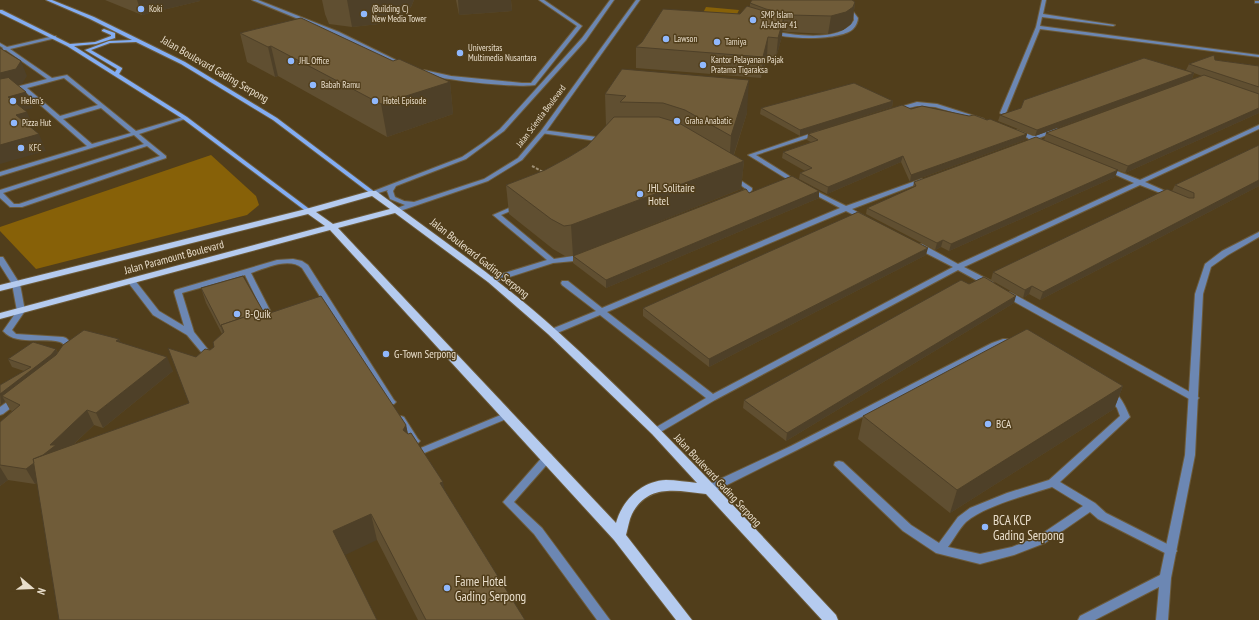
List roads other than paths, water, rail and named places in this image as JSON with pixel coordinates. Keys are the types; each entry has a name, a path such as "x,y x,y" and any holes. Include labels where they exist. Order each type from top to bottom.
{"main road":[{"name":"Jalan Boulevard Gading Serpong","path":"48,0 92,18 183,63 275,119 491,280 552,332 656,431 831,620"},
{"path":"0,11 69,45 184,118 333,228 548,457 619,536 685,620"},
{"path":"69,45 96,43 113,37 113,34 88,22 92,18"},
{"path":"116,74 120,69 87,50 109,42 139,41"},
{"name":"Jalan Scientia Boulevard","path":"310,211 373,193"},
{"name":"Jalan Scientia Boulevard","path":"333,228 397,210"},
{"name":"Jalan Paramount Boulevard","path":"0,288 310,211"},
{"name":"Jalan Paramount Boulevard","path":"0,316 333,228"},
{"path":"619,536 625,513 633,502 648,489 665,485 709,489"}],"street":[{"path":"254,0 337,33 408,67"},
{"path":"415,70 451,78 522,85 534,84 580,26 541,0"},
{"name":"Jalan Scientia Boulevard","path":"373,193 464,158 492,139 502,130 584,39 612,0"},
{"name":"Jalan Scientia Boulevard","path":"397,210 486,180 520,159 543,132 638,0"},
{"path":"1003,113 1038,27 1044,0"},
{"path":"763,30 800,37 837,34 851,29 856,22 856,16 852,10 842,6"},
{"path":"1041,15 1113,25"},
{"path":"1038,27 1259,56"},
{"path":"0,50 54,37"},
{"path":"0,44 52,80"},
{"path":"0,93 65,76 149,144 164,157 17,207 12,206 0,193 149,144"},
{"path":"23,88 91,146"},
{"path":"891,110 917,104 935,105 987,120"},
{"path":"59,118 102,106"},
{"path":"0,174 184,118"},
{"path":"656,431 712,398 958,266 1259,127"},
{"path":"1007,128 1047,144"},
{"path":"1026,141 1062,128"},
{"path":"824,131 751,155 778,172 873,223"},
{"path":"543,132 608,142"},
{"path":"1096,164 1174,197"},
{"path":"726,173 750,189 747,192 733,198"},
{"path":"552,332 845,209 932,176"},
{"path":"394,185 390,191 392,198 402,203 416,204"},
{"path":"524,204 496,215 552,261"},
{"path":"1162,620 1165,578 1190,455 1199,294 1208,266 1225,252 1259,234"},
{"path":"909,241 958,266 1194,398"},
{"path":"491,280 552,261 574,259 588,254"},
{"path":"0,258 16,284 21,311 7,331 14,336 63,340 72,347 63,360"},
{"path":"190,333 178,292 280,262 292,260 300,262 417,452 508,415"},
{"path":"247,272 275,328"},
{"path":"131,281 156,313 190,333 211,351 214,364"},
{"path":"565,283 600,312 712,398"},
{"path":"709,489 794,448 995,345 1003,342 1014,342 1026,346"},
{"path":"940,550 962,520 974,511 1011,496 1052,483 1125,417 1122,407 1113,396 1102,387"},
{"path":"0,412 24,394"},
{"path":"548,457 508,502 538,531 604,620"},
{"path":"839,465 906,528 940,550 980,559 1014,551 1041,540 1091,506"},
{"path":"1052,483 1091,506 1102,516 1171,551"},
{"path":"1084,620 1165,578"}],"place":[{"name":"Koki","path":"141,9"},
{"name":"(Building C) New Media Tower","path":"364,14"},
{"name":"SMP Islam Al-Azhar 41","path":"753,20"},
{"name":"Lawson","path":"666,39"},
{"name":"Tamiya","path":"717,42"},
{"name":"Universitas Multimedia Nusantara","path":"460,53"},
{"name":"JHL Office","path":"291,61"},
{"name":"Kantor Pelayanan Pajak Pratama Tigaraksa","path":"703,65"},
{"name":"Babah Ramu","path":"313,85"},
{"name":"Helen's","path":"13,101"},
{"name":"Hotel Episode","path":"375,101"},
{"name":"Graha Anabatic","path":"677,121"},
{"name":"Pizza Hut","path":"14,123"},
{"name":"KFC","path":"21,148"},
{"name":"JHL Solitaire Hotel","path":"640,194"},
{"name":"B-Quik","path":"237,314"},
{"name":"G-Town Serpong","path":"386,354"},
{"name":"BCA","path":"988,424"},
{"name":"BCA KCP Gading Serpong","path":"985,527"},
{"name":"Fame Hotel Gading Serpong","path":"447,588"}]}
